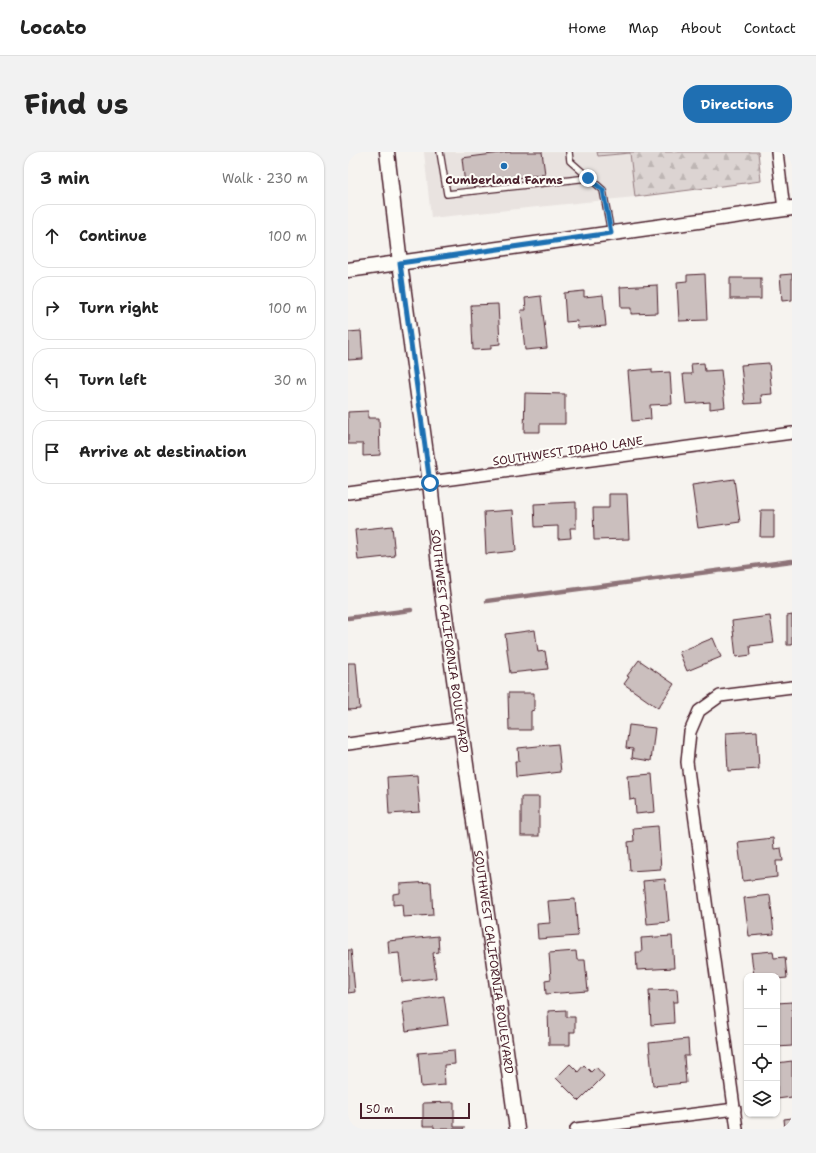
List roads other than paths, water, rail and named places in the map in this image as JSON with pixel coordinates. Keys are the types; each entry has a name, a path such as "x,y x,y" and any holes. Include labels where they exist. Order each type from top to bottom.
{"street":[{"name":"SOUTHWEST CALIFORNIA BOULEVARD","path":"387,152 400,263 430,483 442,594 518,1129"},
{"path":"348,270 788,209 777,152"},
{"name":"SOUTHWEST IDAHO LANE","path":"348,494 792,433"},
{"path":"737,1129 687,762 690,732 699,711 720,696 792,687"},
{"path":"348,744 461,728"},
{"path":"576,1129 735,1109"}],"lane":[{"path":"440,152 447,194 588,178"},
{"path":"569,152 570,161 603,190 611,233"}],"waterway":[{"path":"487,601 792,561"},
{"path":"348,618 411,610"}],"place":[{"name":"Cumberland Farms","path":"504,166"}]}
